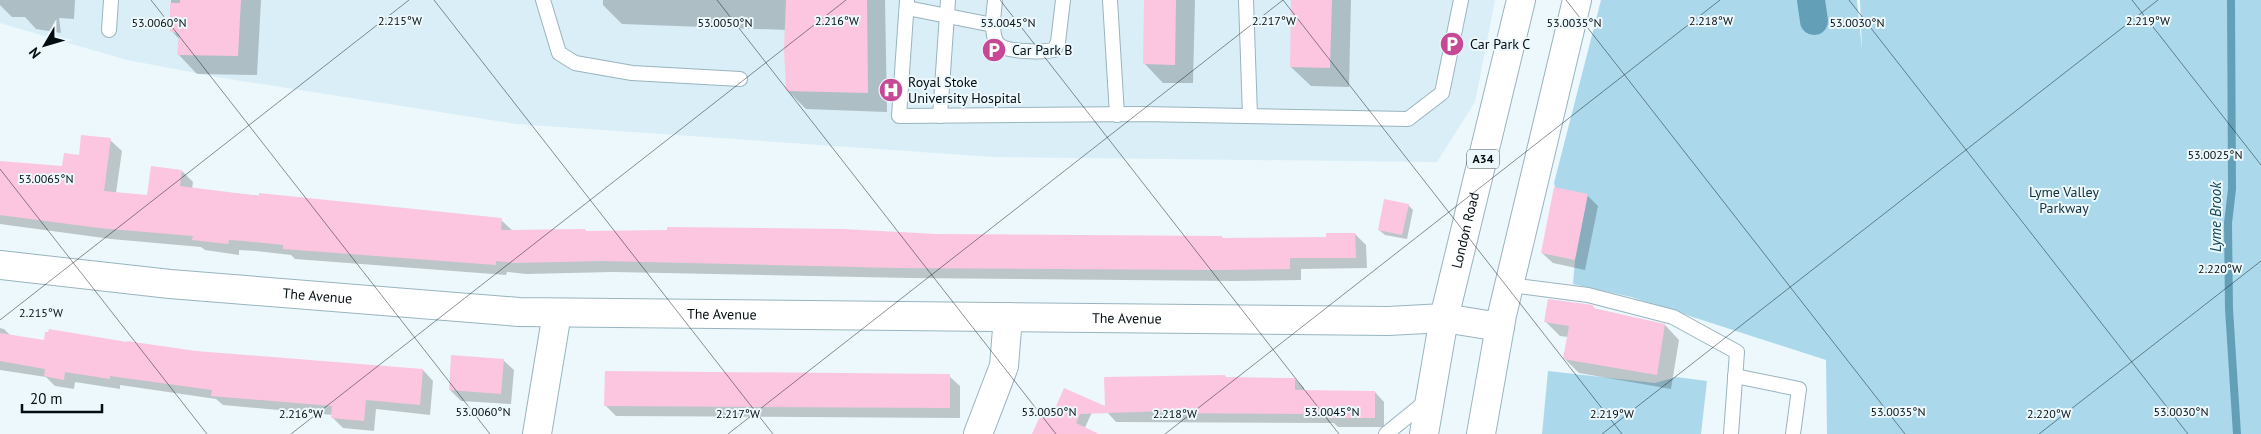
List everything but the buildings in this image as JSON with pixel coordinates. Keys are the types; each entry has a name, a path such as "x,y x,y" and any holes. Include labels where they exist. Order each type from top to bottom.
{"main road":[{"name":"London Road","path":"1424,434 1444,318 1521,0"},
{"path":"1481,434 1500,327 1577,0"},
{"name":"The Avenue","path":"0,265 170,284 519,312 1008,318 1388,320 1444,318 1500,327"},
{"path":"537,434 557,313"},
{"path":"978,434 1004,366 1008,318"}],"lane":[{"path":"109,30 111,0"},
{"path":"543,0 559,53 576,64 632,73 740,79"},
{"path":"940,116 949,16 948,0"},
{"path":"995,0 993,25 996,42 1002,47 1018,50 1054,50 1058,42 1063,0"},
{"path":"1110,0 1117,115"},
{"path":"1246,0 1250,116"},
{"path":"993,25 949,16 907,4 899,116 1117,115 1408,119 1442,93 1461,0"},
{"path":"1510,285 1588,295 1673,317 1737,352 1731,434"},
{"path":"1735,376 1799,389 1793,434"},
{"path":"1386,434 1429,398"}],"shaded area":[{"name":"Royal Stoke University Hospital","path":"0,0 1495,0 1475,102 1437,162 994,157 516,124 223,78 127,60 0,23"}],"green space":[{"name":"Lyme Valley Parkway","path":"1601,0 1857,0 1862,50 1860,0 2261,0 2261,434 1827,434 1826,360 1631,297 1573,284 1575,260 1554,183"},
{"path":"1548,371 1655,383 1676,377 1707,381 1701,434 1542,434"}],"waterway":[{"path":"1811,0 1814,21"},
{"name":"Lyme Brook","path":"2231,0 2232,189 2228,223 2229,309 2237,434"}],"place":[{"name":"Car Park C","path":"1452,44"},
{"name":"Car Park B","path":"994,50"},
{"name":"Royal Stoke University Hospital","path":"891,90"}]}
